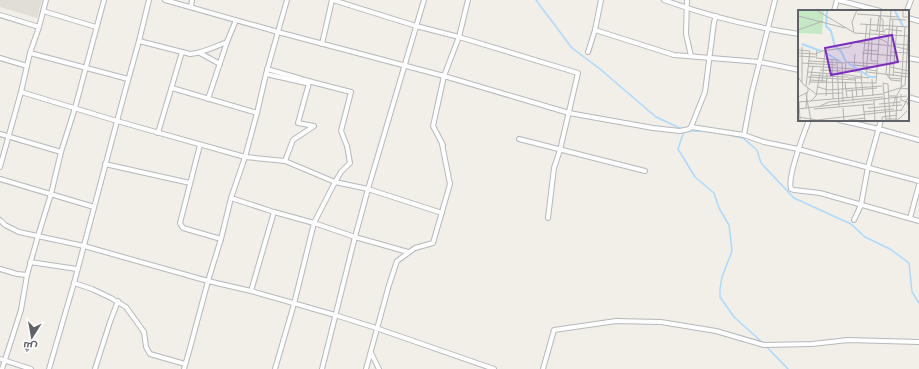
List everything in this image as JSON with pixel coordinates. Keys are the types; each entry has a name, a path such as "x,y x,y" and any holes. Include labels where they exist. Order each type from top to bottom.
{"street":[{"path":"0,167 21,92 30,53 46,0"},
{"path":"2,369 2,359 21,310 30,262 52,194 61,152 75,108 104,0"},
{"path":"49,369 74,283 149,0"},
{"path":"166,0 278,32 444,76 569,113 653,128 680,131 691,127 744,135 764,142 798,149 919,181"},
{"path":"190,7 192,0"},
{"path":"184,369 221,239 231,198 245,157 267,69 287,0"},
{"path":"322,44 333,0 416,26 459,37 578,73 560,150 554,168 548,218"},
{"path":"322,369 354,237 424,0"},
{"path":"366,369 376,328 398,261 415,248 433,243 442,213 450,184 443,145 433,126 444,76 459,37 468,0"},
{"path":"588,52 595,30 601,0"},
{"path":"664,0 716,16 768,29 798,34"},
{"path":"687,0 686,34 691,56"},
{"path":"744,135 752,92 775,0"},
{"path":"834,10 837,0 876,10"},
{"path":"907,10 911,0"},
{"path":"43,12 96,27"},
{"path":"0,15 39,27"},
{"path":"691,127 705,92 716,16"},
{"path":"909,18 919,21"},
{"path":"208,99 226,42 236,20"},
{"path":"595,30 674,55 760,62 798,70"},
{"path":"139,41 190,54 207,51 226,42"},
{"path":"158,133 182,52"},
{"path":"30,53 128,79"},
{"path":"200,53 220,64"},
{"path":"0,58 27,66"},
{"path":"909,58 919,60"},
{"path":"267,69 351,92"},
{"path":"266,74 351,92"},
{"path":"285,162 293,140 314,126 298,123 308,83"},
{"path":"172,88 257,113"},
{"path":"21,92 245,157 285,162 335,182 368,189 442,213"},
{"path":"276,369 314,223 341,172 350,163 347,146 341,131 351,92"},
{"path":"909,97 919,100"},
{"path":"809,121 798,149 791,179 791,189 820,193 919,221"},
{"path":"843,121 919,140"},
{"path":"854,220 861,204 868,167 881,121"},
{"path":"0,134 61,152"},
{"path":"519,139 645,171"},
{"path":"200,145 180,225 183,228 221,239"},
{"path":"105,164 190,183"},
{"path":"0,179 94,207"},
{"path":"910,218 919,185"},
{"path":"231,198 314,223 354,237 408,252"},
{"path":"251,291 274,212"},
{"path":"0,220 5,225 25,234 84,246 335,315 494,369"},
{"path":"30,262 77,269"},
{"path":"0,269 27,275"},
{"path":"74,283 92,289 118,301 126,307 144,332 146,347 150,354 185,364"},
{"path":"95,369 118,301"},
{"path":"543,369 554,330 616,321 661,322 716,331 764,345 812,344 848,340 919,342"},
{"path":"370,353 379,369"},
{"path":"2,359 31,369"}],"shaded area":[{"path":"0,0 42,0 37,18 0,7"}],"waterway":[{"path":"536,0 572,48 600,69 656,117 682,129"},
{"path":"684,131 678,149 695,177 714,193 719,208 729,225 732,251 722,277 720,297 734,317 763,343"},
{"path":"688,131 708,131"},
{"path":"730,135 743,138 757,150 761,163 794,198 851,224 865,237 890,249 909,263 912,292 919,303"},
{"path":"766,346 788,369"}]}
